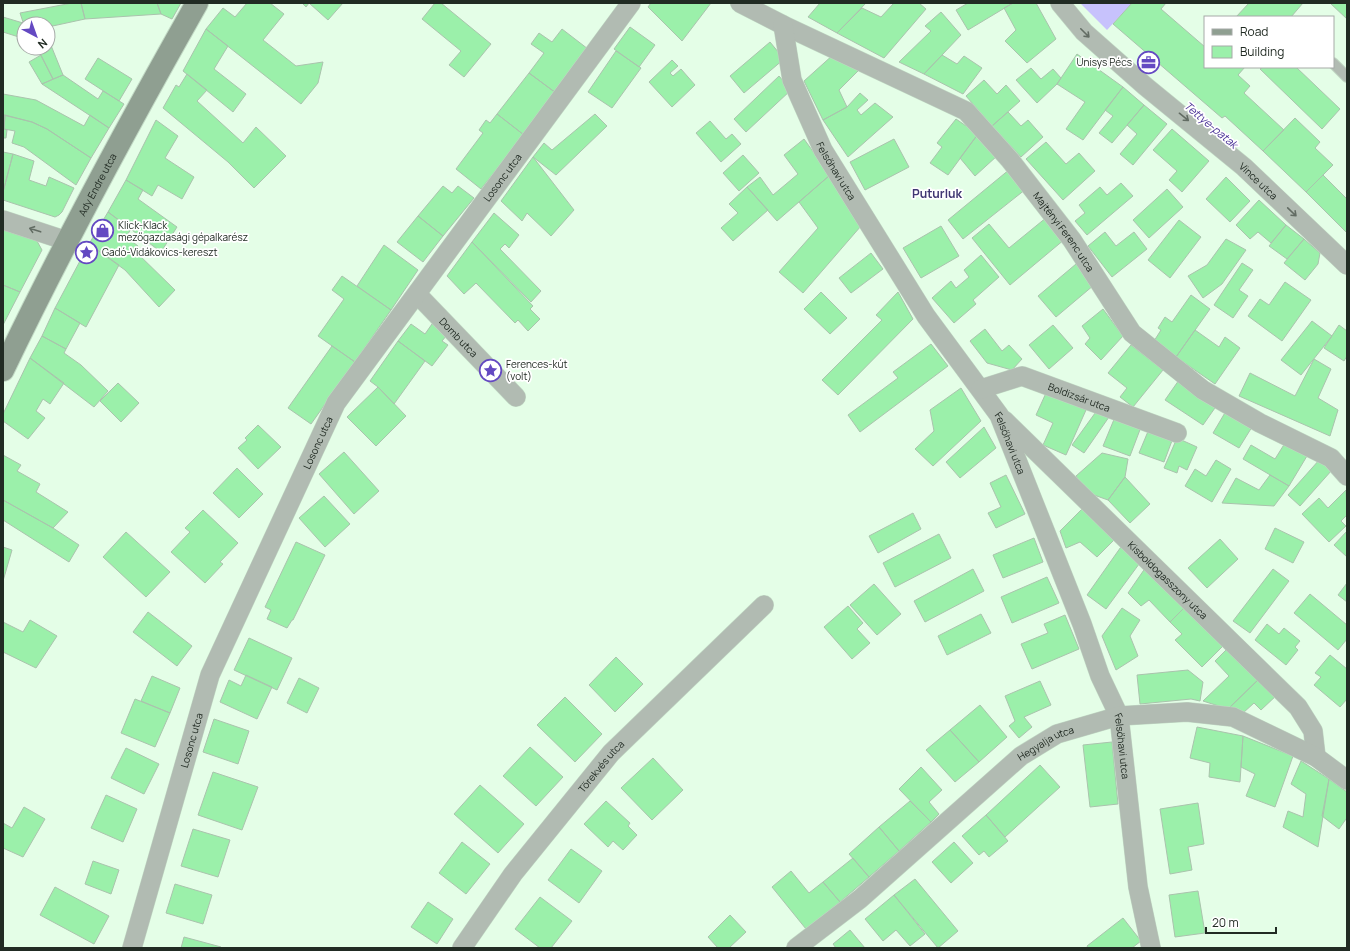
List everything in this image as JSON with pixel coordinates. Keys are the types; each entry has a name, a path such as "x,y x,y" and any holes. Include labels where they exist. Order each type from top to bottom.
{"street":[{"name":"Ady Endre utca","path":"3,370 67,241 160,68 197,3"},
{"name":"Losonc utca","path":"132,948 210,675 336,403 631,3"},
{"path":"740,3 783,25"},
{"name":"Vince utca","path":"1060,3 1084,32 1145,86 1244,166 1347,265"},
{"name":"Felsőhavi utca","path":"783,25 792,80 823,150 926,316 999,415 1082,624 1100,676 1119,716 1138,887 1151,948"},
{"name":"Majtényi Ferenc utca","path":"783,25 966,111 1010,160 1072,240 1132,332 1203,390 1260,423 1339,457"},
{"path":"3,220 67,241"},
{"name":"Domb utca","path":"417,294 516,397"},
{"name":"Boldizsár utca","path":"980,389 1022,376 1177,433"},
{"name":"Kisboldogasszony utca","path":"999,415 1298,707 1313,731 1316,757"},
{"path":"1339,457 1347,476"},
{"name":"Törekvés utca","path":"462,948 513,874 611,753 764,604"},
{"name":"Hegyalja utca","path":"796,948 860,899 1021,756 1057,734 1119,716 1187,712 1233,718 1316,757 1347,780"}],"lane":[{"path":"1334,64 1347,77"}],"shaded area":[{"path":"1080,3 1132,3 1107,30"}],"building":[{"path":"72,3 81,3 85,19 56,25 56,16 21,16 20,13"},
{"path":"81,3 157,3 161,14 85,19"},
{"path":"157,3 181,3 172,19 161,14"},
{"path":"247,3 270,3 284,14 263,40 296,66 323,62 318,83 301,104 206,29 223,8 235,17"},
{"path":"302,3 309,3 306,7"},
{"path":"309,3 343,3 328,20"},
{"path":"435,3 441,3 491,44 464,77 449,65 461,51 422,19"},
{"path":"651,3 711,3 682,41 648,7"},
{"path":"820,3 866,3 837,33 808,17"},
{"path":"894,3 919,3 926,9 884,58 837,33 862,8 881,17"},
{"path":"968,3 1013,3 968,30 956,10"},
{"path":"1013,3 1036,3 1056,39 1027,63 1005,41 1016,30 1004,8"},
{"path":"1132,3 1166,3 1161,9 1204,46 1204,68 1244,68 1238,75 1250,86 1244,93 1284,130 1263,151 1225,116 1222,118 1113,24"},
{"path":"1249,3 1303,3 1292,16 1237,16"},
{"path":"1330,3 1347,3 1347,19"},
{"path":"941,12 961,35 924,74 899,62 931,31 925,26"},
{"path":"3,17 16,21 16,36 3,32"},
{"path":"630,27 655,45 639,67 614,49"},
{"path":"206,29 228,46 214,69 246,94 233,112 183,71"},
{"path":"562,29 588,49 556,93 529,73 544,53 531,44 539,33 552,42"},
{"path":"770,42 784,59 744,93 730,76"},
{"path":"616,51 641,68 612,108 588,92"},
{"path":"834,54 861,68 839,90 847,107 823,120 804,81"},
{"path":"1077,54 1123,87 1083,140 1066,129 1085,102 1057,84"},
{"path":"942,55 957,64 964,56 982,68 963,94 924,74"},
{"path":"41,56 55,56 63,75 53,79"},
{"path":"42,56 53,79 42,84 29,62"},
{"path":"98,58 132,79 119,101 85,79"},
{"path":"672,60 678,66 670,73 673,76 681,69 695,85 672,107 649,82"},
{"path":"1031,68 1041,79 1053,69 1061,78 1057,84 1037,103 1016,80"},
{"path":"1297,68 1340,109 1322,129 1260,69"},
{"path":"529,73 556,93 524,135 497,114"},
{"path":"187,74 207,90 197,101 243,143 256,127 286,156 254,188 228,162 163,108 176,85 179,87"},
{"path":"63,75 98,99 103,91 124,104 109,128 42,84"},
{"path":"779,76 791,90 746,132 734,119"},
{"path":"984,80 997,94 1006,85 1020,101 992,126 966,96"},
{"path":"1123,87 1144,105 1112,143 1099,133 1113,116 1105,110"},
{"path":"860,93 868,100 857,110 861,115 875,103 893,117 848,157 823,120 847,107"},
{"path":"3,94 36,100 84,126 90,115 109,128 91,158 47,129 32,122 3,115"},
{"path":"1144,105 1167,124 1133,165 1120,154 1137,134 1127,125"},
{"path":"1008,112 1021,126 1028,120 1043,137 1021,157 992,126"},
{"path":"497,114 524,135 481,189 456,169 483,133 479,130 486,120 490,123"},
{"path":"595,114 607,126 556,175 533,157 544,143 552,150"},
{"path":"3,115 5,115 4,129 7,130 6,138 3,138"},
{"path":"5,115 32,122 47,129 91,158 76,185 24,147 12,143 15,131 4,129"},
{"path":"1295,118 1320,142 1315,148 1333,165 1306,192 1263,151"},
{"path":"956,119 978,134 948,175 930,163 942,147 937,143"},
{"path":"156,120 178,136 165,158 194,177 182,199 158,185 152,196 126,180"},
{"path":"710,121 726,139 732,134 741,144 721,162 696,133"},
{"path":"1172,129 1209,161 1182,192 1169,180 1177,171 1153,150"},
{"path":"978,134 997,156 975,176 960,158"},
{"path":"804,139 830,175 777,221 747,187 760,177 773,195 798,174 784,155"},
{"path":"894,139 909,167 865,190 850,162"},
{"path":"1046,142 1066,164 1079,153 1095,171 1063,200 1026,159"},
{"path":"3,152 13,154 3,192"},
{"path":"13,154 34,161 29,180 46,186 49,177 74,188 59,215 55,217 3,200 3,192"},
{"path":"743,155 759,173 739,191 723,173"},
{"path":"533,157 574,210 551,236 527,213 522,221 501,201"},
{"path":"1010,169 1026,189 963,239 948,220"},
{"path":"830,175 861,226 803,293 779,272 818,228 799,202"},
{"path":"1323,175 1347,199 1347,233 1306,192"},
{"path":"1226,177 1250,201 1230,222 1206,199"},
{"path":"126,180 143,190 138,199 177,227 161,252 108,212"},
{"path":"1121,183 1133,196 1087,235 1075,221 1085,213 1079,205 1100,187 1107,195"},
{"path":"443,186 452,193 458,186 474,198 443,236 418,216"},
{"path":"747,187 768,210 733,241 721,228 738,213 729,204"},
{"path":"1167,189 1183,207 1149,238 1133,220"},
{"path":"1259,200 1286,225 1271,243 1258,232 1250,239 1236,225"},
{"path":"108,212 131,229 126,237 138,246 135,251 175,290 159,307 125,270 89,244"},
{"path":"494,213 519,235 509,248 505,244 500,249 541,291 531,302 472,242"},
{"path":"418,216 443,236 423,262 397,242"},
{"path":"1047,217 1065,239 1010,285 972,238 989,224 1009,248"},
{"path":"1179,220 1201,237 1170,278 1148,260"},
{"path":"1286,225 1304,239 1287,259 1269,246"},
{"path":"941,226 959,256 921,278 903,248"},
{"path":"3,230 37,241 42,250 20,292 3,285"},
{"path":"1105,232 1116,246 1134,232 1147,249 1112,277 1088,246"},
{"path":"1226,239 1246,250 1222,284 1203,298 1188,276 1207,265"},
{"path":"1304,239 1320,253 1318,264 1305,280 1284,263"},
{"path":"472,242 533,306 530,309 540,319 528,331 518,320 515,323 476,283 464,294 447,276"},
{"path":"89,244 119,265 86,327 55,308"},
{"path":"384,245 418,270 391,310 357,286"},
{"path":"871,253 883,269 851,293 839,278"},
{"path":"981,255 999,277 973,300 976,304 954,323 932,298 951,281 956,288 969,277 964,270"},
{"path":"1242,263 1253,270 1239,290 1248,296 1233,318 1214,305"},
{"path":"1076,264 1094,285 1056,317 1038,296"},
{"path":"342,276 391,310 355,362 318,336 344,299 332,290"},
{"path":"1285,282 1311,300 1282,341 1248,316 1260,299 1269,305"},
{"path":"3,285 20,292 3,325"},
{"path":"821,292 847,318 830,334 804,309"},
{"path":"898,292 913,319 838,395 822,380 882,320 876,315"},
{"path":"1191,295 1210,309 1176,357 1154,341 1161,330 1158,328 1165,317 1172,322"},
{"path":"55,308 80,323 66,349 42,336"},
{"path":"1103,309 1123,336 1101,360 1085,344 1090,338 1082,326"},
{"path":"1312,321 1332,336 1301,375 1281,360"},
{"path":"411,324 425,334 432,324 447,335 442,341 448,345 432,366 398,341"},
{"path":"1053,325 1073,348 1049,369 1029,345"},
{"path":"1339,325 1347,331 1347,356 1344,361 1324,348"},
{"path":"985,329 1002,351 1009,345 1022,359 1012,370 987,363 970,341"},
{"path":"1195,330 1219,347 1225,337 1240,348 1215,384 1176,357"},
{"path":"42,336 66,349 64,353 81,365 108,391 94,407 30,358"},
{"path":"398,341 425,361 394,404 378,387 370,381"},
{"path":"931,344 948,366 860,432 848,415 898,378 893,372"},
{"path":"1131,345 1163,370 1133,407 1120,397 1127,388 1108,373"},
{"path":"332,346 355,362 311,424 288,408"},
{"path":"30,358 64,383 50,404 43,399 36,411 45,418 28,439 3,421 3,414"},
{"path":"1314,359 1331,369 1318,398 1338,410 1330,436 1239,396 1250,373 1295,396"},
{"path":"1179,380 1217,405 1203,425 1165,400"},
{"path":"118,383 139,403 121,422 100,401"},
{"path":"378,387 406,416 376,446 347,417"},
{"path":"961,388 981,421 933,466 915,449 934,431 930,410"},
{"path":"1046,393 1086,410 1066,455 1043,445 1053,423 1036,415"},
{"path":"1098,409 1109,417 1084,453 1072,445"},
{"path":"1226,411 1252,427 1239,448 1213,433"},
{"path":"1115,417 1141,427 1130,456 1103,446"},
{"path":"258,425 281,447 258,469 238,448 247,440 245,438"},
{"path":"984,427 996,448 960,478 946,462"},
{"path":"1149,429 1173,438 1164,462 1139,453"},
{"path":"1177,438 1197,447 1187,470 1179,466 1177,473 1164,468"},
{"path":"1285,443 1307,456 1289,486 1243,459 1251,445 1275,459"},
{"path":"344,452 379,491 354,514 319,474"},
{"path":"1102,453 1128,459 1125,477 1108,500 1094,495 1082,486 1076,476"},
{"path":"3,455 21,465 17,471 40,484 36,492 68,512 53,528 3,500"},
{"path":"1320,459 1332,470 1300,506 1288,495"},
{"path":"1216,460 1231,469 1212,502 1185,486 1195,469 1206,476"},
{"path":"237,468 263,494 239,518 213,493"},
{"path":"1006,475 1025,514 996,528 988,513 1001,507 990,483"},
{"path":"1270,475 1289,486 1274,506 1222,503 1236,478 1259,490"},
{"path":"1125,477 1150,504 1130,523 1108,500"},
{"path":"1346,490 1347,515 1341,521 1346,526 1329,542 1302,514 1319,498 1328,508"},
{"path":"324,496 350,524 325,547 299,518"},
{"path":"3,500 53,528 79,545 69,562 3,520"},
{"path":"1082,509 1114,540 1097,557 1080,542 1066,548 1060,531"},
{"path":"203,510 238,543 220,562 223,564 205,583 171,552 190,532 185,528"},
{"path":"913,513 921,529 878,553 869,536"},
{"path":"1275,528 1304,542 1293,563 1265,549"},
{"path":"1347,531 1347,557 1334,545"},
{"path":"126,532 170,572 146,597 103,557"},
{"path":"939,534 951,558 895,587 883,563"},
{"path":"1034,538 1043,562 1003,578 993,555"},
{"path":"1220,539 1238,559 1207,588 1188,568"},
{"path":"296,542 325,555 293,620 287,628 267,619 271,610 265,607"},
{"path":"1123,544 1142,560 1106,609 1087,595"},
{"path":"3,547 12,550 3,581"},
{"path":"1148,564 1187,605 1170,622 1149,600 1141,606 1128,593"},
{"path":"973,569 984,591 925,622 914,601"},
{"path":"1273,569 1289,581 1250,633 1233,621"},
{"path":"1047,577 1059,603 1012,623 1001,597"},
{"path":"1347,583 1347,602 1338,595"},
{"path":"874,584 901,614 877,635 850,605"},
{"path":"1310,594 1347,625 1347,639 1338,650 1294,613"},
{"path":"1187,605 1225,644 1202,667 1175,640 1182,634 1170,622"},
{"path":"848,606 863,623 857,629 870,643 852,659 824,627"},
{"path":"1122,608 1140,620 1130,636 1138,656 1116,670 1102,636"},
{"path":"148,612 192,646 177,666 133,632"},
{"path":"981,614 991,633 947,655 938,636"},
{"path":"1065,615 1079,649 1032,669 1021,644 1048,633 1044,624"},
{"path":"30,620 57,636 36,668 3,652 3,622 23,632"},
{"path":"1267,624 1279,634 1284,628 1300,641 1295,647 1298,650 1286,665 1255,640"},
{"path":"249,638 292,658 277,690 234,670"},
{"path":"1231,645 1262,676 1228,709 1203,701 1229,676 1215,661"},
{"path":"1330,655 1347,669 1347,699 1340,707 1314,685 1321,677 1315,673"},
{"path":"616,657 643,684 615,712 589,685"},
{"path":"1188,670 1203,682 1200,701 1191,699 1140,704 1137,675"},
{"path":"246,675 272,687 257,719 220,702 229,680 241,686"},
{"path":"152,676 180,688 170,713 141,701"},
{"path":"1262,676 1278,694 1261,710 1254,703 1243,713 1228,709"},
{"path":"299,678 319,688 307,713 287,703"},
{"path":"1040,681 1051,705 1024,717 1032,727 1019,738 1009,726 1015,721 1005,696"},
{"path":"565,697 602,734 575,762 537,725"},
{"path":"135,699 170,713 155,747 121,733"},
{"path":"980,705 1007,737 979,762 950,730"},
{"path":"214,719 249,731 238,764 203,752"},
{"path":"1197,727 1243,736 1240,782 1209,777 1210,763 1190,758"},
{"path":"950,730 979,762 955,782 926,750"},
{"path":"1243,736 1293,756 1275,807 1246,796 1255,774 1241,767"},
{"path":"1112,742 1118,804 1090,807 1083,745"},
{"path":"530,747 563,777 536,806 503,776"},
{"path":"126,748 159,764 144,794 111,778"},
{"path":"653,758 683,790 652,820 621,788"},
{"path":"1301,761 1329,779 1318,847 1283,827 1288,811 1303,817 1306,794 1291,784"},
{"path":"1040,765 1060,787 1005,837 986,815"},
{"path":"921,767 942,790 929,802 939,814 931,822 899,789"},
{"path":"213,772 258,787 242,830 198,815"},
{"path":"1329,779 1347,792 1347,820 1346,819 1339,829 1322,816"},
{"path":"480,785 524,824 498,853 454,814"},
{"path":"106,795 137,809 123,842 91,828"},
{"path":"606,801 630,823 628,826 637,835 623,850 613,841 608,847 584,824"},
{"path":"910,801 931,822 899,851 879,827"},
{"path":"1198,803 1204,844 1188,847 1192,870 1170,874 1160,809"},
{"path":"24,807 45,819 23,857 3,848 3,823 12,828"},
{"path":"986,815 1008,841 989,857 984,851 979,855 962,836"},
{"path":"879,827 899,851 869,877 849,854"},
{"path":"193,829 230,840 218,877 181,866"},
{"path":"462,842 490,864 466,894 439,873"},
{"path":"954,842 973,863 951,883 932,862"},
{"path":"571,849 602,871 579,903 548,880"},
{"path":"853,858 869,877 840,902 823,882"},
{"path":"93,861 119,870 111,894 85,884"},
{"path":"791,871 809,893 823,882 840,902 806,929 772,887"},
{"path":"915,879 958,931 938,948 894,895"},
{"path":"175,884 212,895 203,924 166,913"},
{"path":"55,887 109,916 94,944 40,915"},
{"path":"1198,891 1205,933 1175,937 1169,895"},
{"path":"894,895 925,934 910,946 896,930 883,941 865,919"},
{"path":"540,897 572,921 551,948 540,948 515,929"},
{"path":"428,902 453,919 437,944 411,927"},
{"path":"730,915 746,932 729,948 718,948 708,937"},
{"path":"1123,918 1141,941 1132,948 1088,948 1087,946"},
{"path":"850,930 865,948 836,948 833,944"},
{"path":"184,937 221,947 181,948"}],"place":[{"name":"Unisys Pécs","path":"1148,62"},
{"name":"Klick-Klack mezőgazdasági gépalkarész","path":"103,231"},
{"name":"Gadó-Vidákovics-kereszt","path":"87,252"},
{"name":"Ferences-kút (volt)","path":"491,370"}],"district":[{"name":"Puturluk","path":"937,194"}],"water label":[{"name":"Tettye-patak","path":"1211,125"}]}
